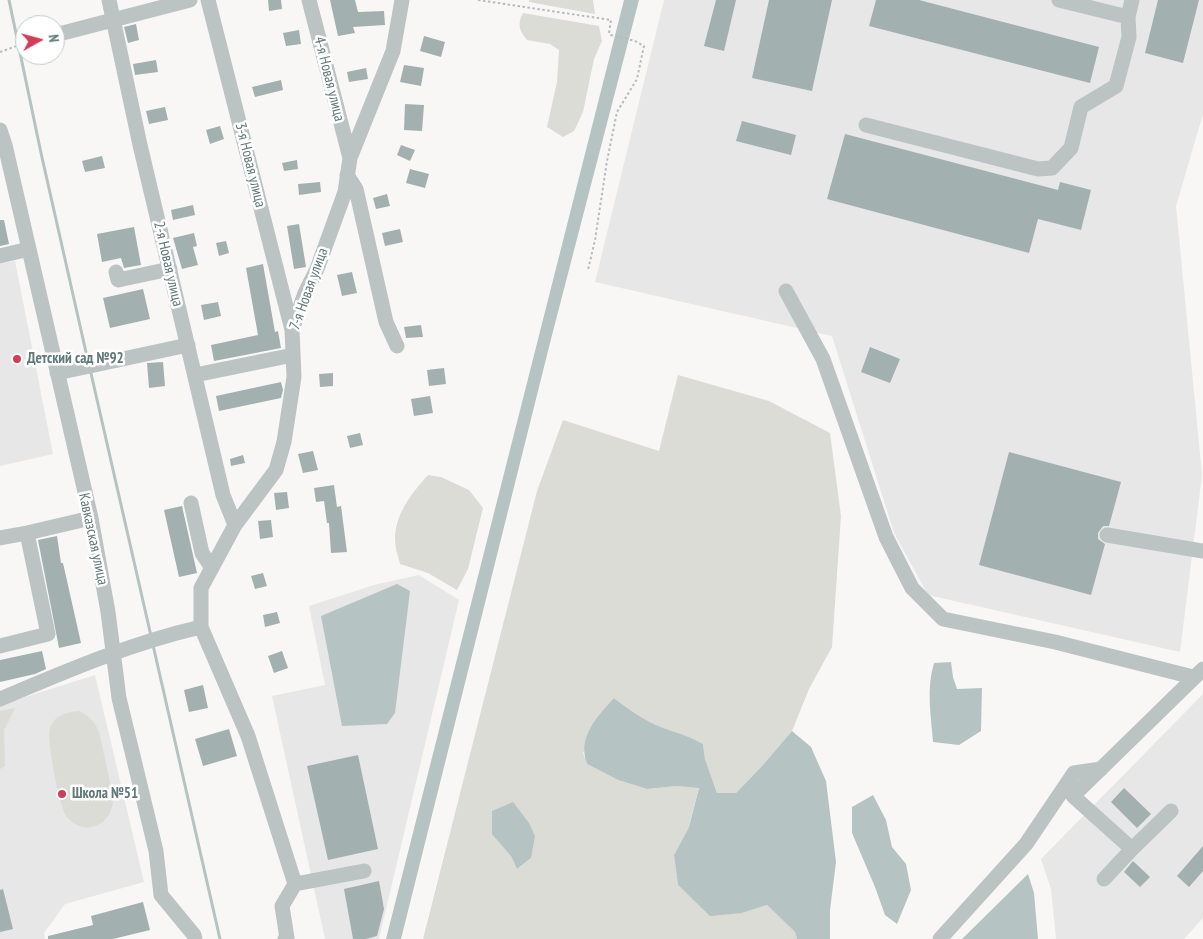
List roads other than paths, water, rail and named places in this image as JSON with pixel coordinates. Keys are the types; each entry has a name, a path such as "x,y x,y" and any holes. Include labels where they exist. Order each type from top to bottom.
{"street":[{"name":"2-я Новая улица","path":"108,0 223,495 235,525"},
{"path":"65,33 190,0"},
{"name":"3-я Новая улица","path":"208,0 292,330"},
{"name":"4-я Новая улица","path":"309,0 350,158"},
{"name":"7-я Новая улица","path":"201,627 200,588 235,525 276,470 284,442 294,377 292,330 345,192 350,158 393,51 402,0"},
{"path":"1059,0 1128,17"},
{"path":"866,125 1038,168 1052,168 1071,148 1081,107 1116,86 1128,37 1128,17 1132,0"},
{"name":"Кавказская улица","path":"0,130 91,518 108,612 119,698 156,850 161,896 190,938"},
{"path":"347,175 356,189 386,322 397,346"},
{"path":"0,256 29,249"},
{"path":"116,272 118,280 170,268"},
{"path":"786,291 824,359 886,537 912,588 943,619 1198,673"},
{"path":"57,373 188,344"},
{"path":"195,375 293,356"},
{"path":"192,503 202,553 212,568"},
{"path":"0,538 91,518"},
{"path":"0,646 48,634 26,533"},
{"path":"1107,534 1203,551"},
{"path":"0,699 112,652 168,634 201,627 248,736 295,884 282,906 286,939"},
{"path":"1132,849 1074,796 1198,673"},
{"path":"940,939 1026,844 1074,773 1101,768"},
{"path":"1104,879 1171,811"},
{"path":"295,884 364,871"}],"waterway":[{"path":"9,0 88,361"},
{"path":"90,369 151,636"},
{"path":"153,645 220,939"}],"place":[{"name":"Детский сад №92","path":"17,359"},
{"name":"Школа №51","path":"62,794"}]}
